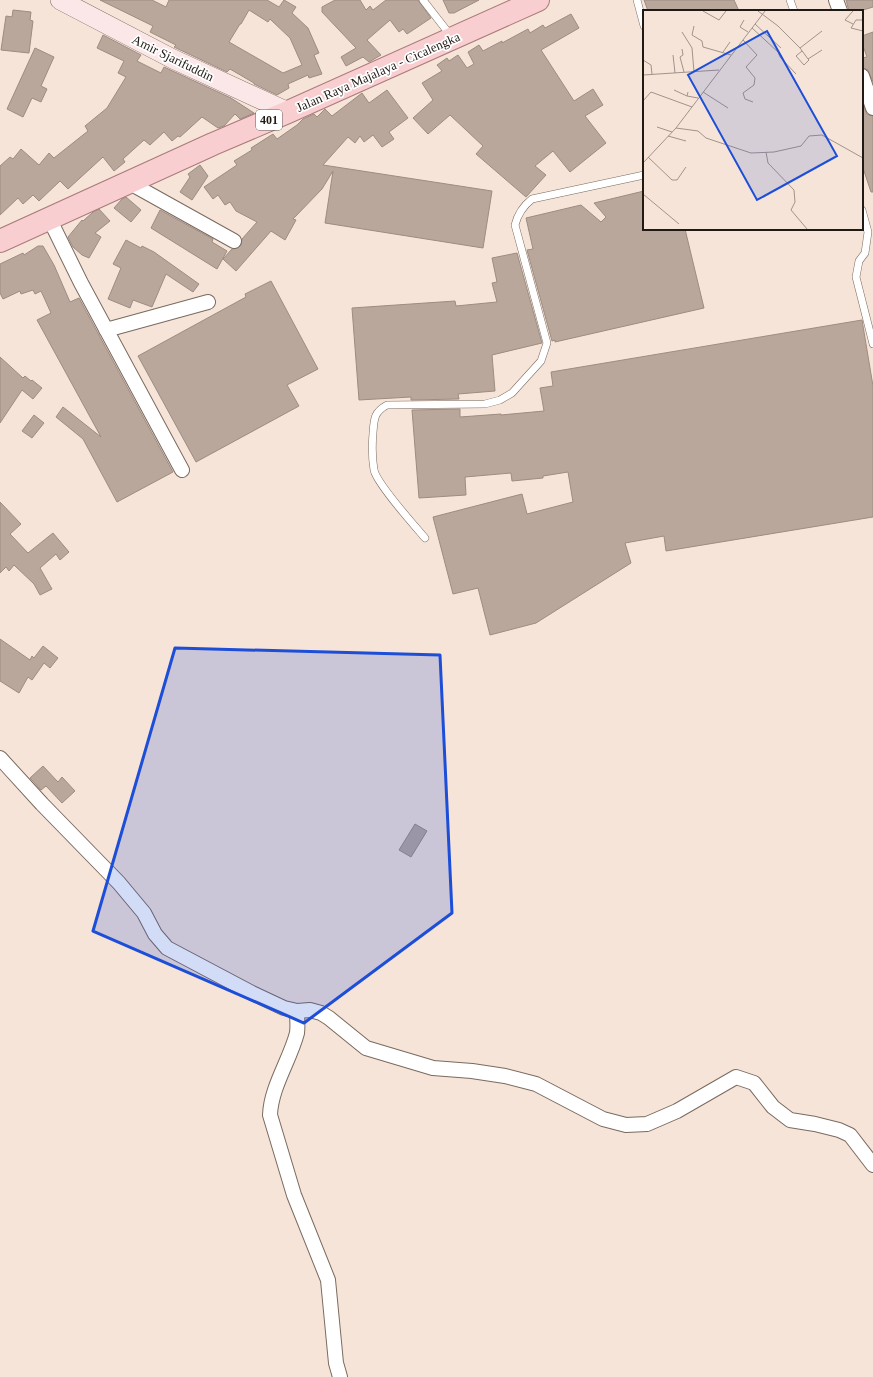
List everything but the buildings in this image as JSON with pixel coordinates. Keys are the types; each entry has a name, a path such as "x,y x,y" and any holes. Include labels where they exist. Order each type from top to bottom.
{"main road":[{"name":"Jalan Raya Majalaya - Cicalengka","path":"0,242 128,182 538,0"},
{"name":"Amir Sjarifuddin","path":"68,2 173,59 288,112"}],"street":[{"path":"836,0 840,10"},
{"path":"863,79 873,108"},
{"path":"128,182 234,241"},
{"path":"50,218 106,330 182,470"},
{"path":"106,330 208,302"},
{"path":"0,758 42,804 119,883 144,912 155,934 167,948 252,993 284,1008 297,1011 310,1010 321,1013 366,1048 433,1068 472,1071 505,1076 536,1084 603,1119 626,1125 647,1124 677,1111 736,1078 754,1083 773,1107 790,1120 815,1124 839,1130 850,1135 873,1165"},
{"path":"297,1011 297,1031 289,1057 270,1105 270,1115 294,1195 328,1280 336,1363 340,1377"}],"lane":[{"path":"423,0 453,38"},
{"path":"637,0 643,22"},
{"path":"790,0 794,10"},
{"path":"425,538 380,482 374,471 373,428 374,420 379,409 387,406 485,404 500,400 512,393 541,361 547,343 516,225 518,215 524,205 532,199 643,175"},
{"path":"863,214 868,232 865,253 859,261 856,277 873,344"}],"highlighted area":[{"path":"175,648 440,655 452,913 304,1023 93,931"}]}
